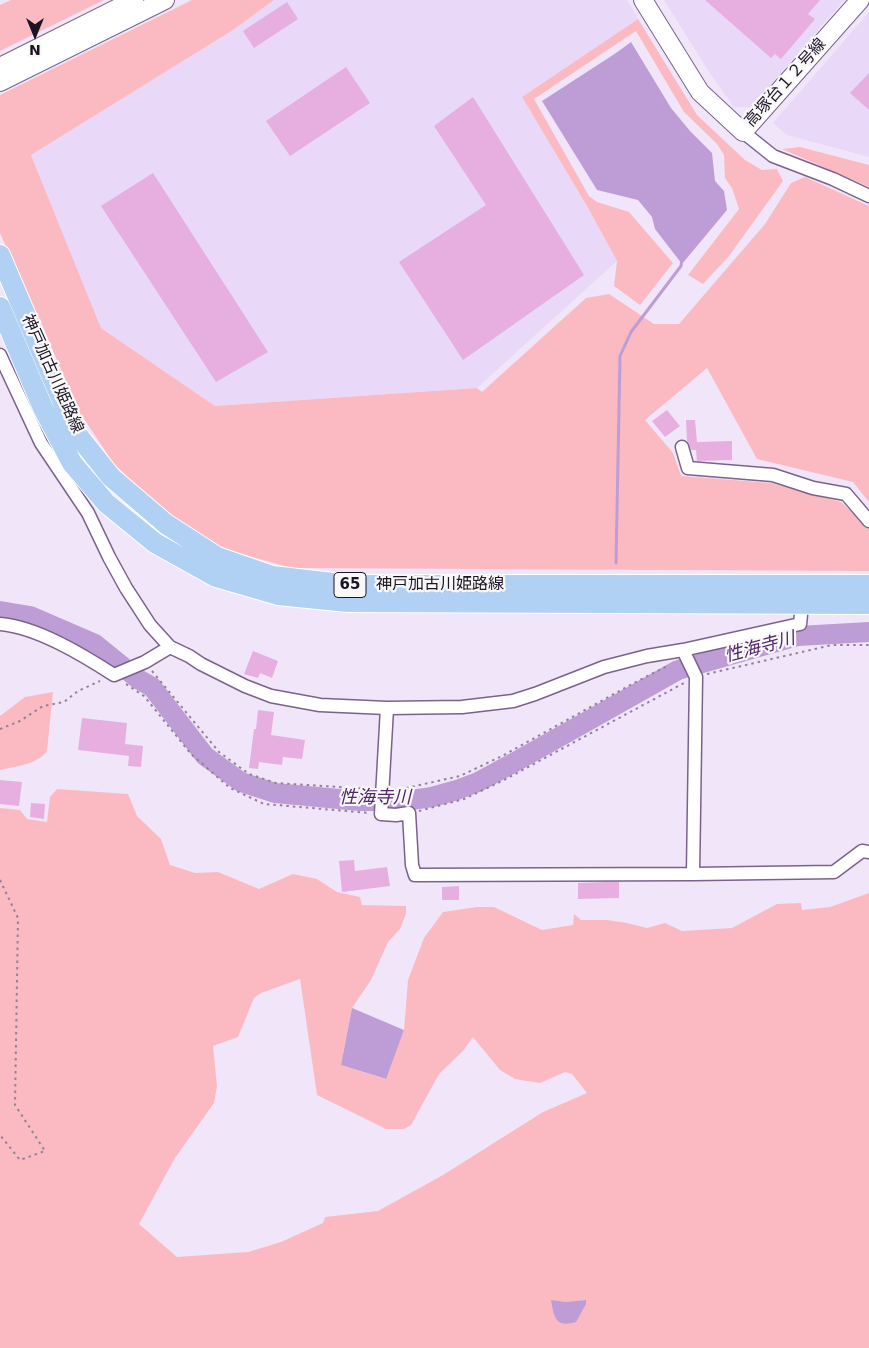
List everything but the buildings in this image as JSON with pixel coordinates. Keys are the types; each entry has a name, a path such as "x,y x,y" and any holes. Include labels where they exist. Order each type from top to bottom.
{"main road":[{"name":"神戸加古川姫路線","path":"0,256 76,433 111,477 166,524 217,557 272,576 350,586 869,585"},
{"name":"神戸加古川姫路線","path":"0,307 43,408 72,463 106,503 155,543 216,577 278,595 348,602 869,604"}],"street":[{"path":"0,67 134,0"},
{"path":"0,82 165,0"},
{"name":"高塚台１２号線","path":"643,0 700,92 743,132 860,0"},
{"path":"743,132 773,156 833,179 869,196"},
{"path":"0,355 41,443 88,513 126,588 150,625 170,647 245,686 270,696 320,705 387,708 462,707 513,701 604,667 647,656 685,653 800,624 802,605"},
{"path":"682,448 688,468 773,475 813,488 846,494 869,522"},
{"path":"0,624 47,637 89,659 114,675 145,662 170,647"},
{"path":"685,653 696,677 694,874"},
{"path":"387,708 381,814 396,815 409,813 412,865 415,875 834,872 862,851 869,852"}],"path":[{"path":"409,813 464,799 504,780 696,677 832,645 869,645"},
{"path":"145,662 218,752 249,774 276,783 382,790 402,789 460,776 502,756 685,653"},
{"path":"0,729 20,721 43,706 64,702 78,691 114,675 144,696 191,754 230,788 264,804 381,814"},
{"path":"0,880 18,918 15,1105 45,1151 20,1160 0,1135"}],"shaded area":[{"path":"11,0 104,0 0,51 0,5"},
{"path":"192,0 274,0 233,30 31,155 101,328 215,406 477,388 482,392 586,298 609,294 654,324 679,324 765,224 791,183 805,177 869,206 869,502 853,482 757,459 707,368 645,420 673,453 681,476 771,483 841,502 869,527 869,571 291,568 221,548 161,509 114,464 74,404 0,233 0,95"},
{"path":"274,0 627,0 638,19 522,97 587,206 617,261 477,388 215,406 101,328 31,155 233,30"},
{"path":"664,0 844,0 751,107 734,107 711,75"},
{"path":"869,12 869,157 787,135 773,123"},
{"path":"638,19 697,115 745,160 762,170 777,169 783,181 729,256 703,284 688,275 739,209 732,188 725,178 724,155 717,144 684,112 636,31 534,99 589,196 597,202 629,212 673,263 640,305 614,286 617,261 587,206 522,97"},
{"path":"631,42 671,108 712,153 715,181 724,191 727,210 682,264 655,229 652,217 638,200 597,190 542,101"},
{"path":"800,147 869,165 869,187 782,149"},
{"path":"53,692 47,751 32,762 0,770 0,716 25,697"},
{"path":"57,789 128,794 137,816 161,839 170,865 195,873 218,872 259,889 293,874 317,879 337,892 360,897 362,905 406,906 406,914 400,929 388,942 371,980 352,1008 341,1065 385,1079 404,1030 408,980 424,938 443,912 477,907 494,907 542,930 573,925 574,914 581,920 607,920 647,928 665,923 682,931 732,928 777,904 801,903 802,910 830,907 869,893 869,1348 0,1348 0,808 20,810 27,819 47,822 50,797","holes":["300,979 317,1095 386,1129 404,1129 411,1125 439,1074 463,1051 473,1037 500,1070 515,1079 540,1083 565,1072 572,1074 587,1093 543,1112 443,1175 378,1211 325,1217 323,1223 281,1242 248,1252 177,1257 139,1224 175,1158 214,1103 217,1086 213,1046 238,1037 254,998 261,993","586,1300 554,1317 565,1302"]},
{"path":"352,1008 404,1030 386,1079 341,1065"},
{"path":"551,1300 565,1302 586,1300 586,1304 576,1322 564,1323 557,1320"}],"waterway":[{"path":"616,563 620,356 631,332 681,266 682,259"},
{"name":"性海寺川","path":"0,611 30,616 95,644 138,679 152,687 205,756 241,782 275,793 360,801 404,801 432,797 478,782 678,670 798,636 869,632"}]}
